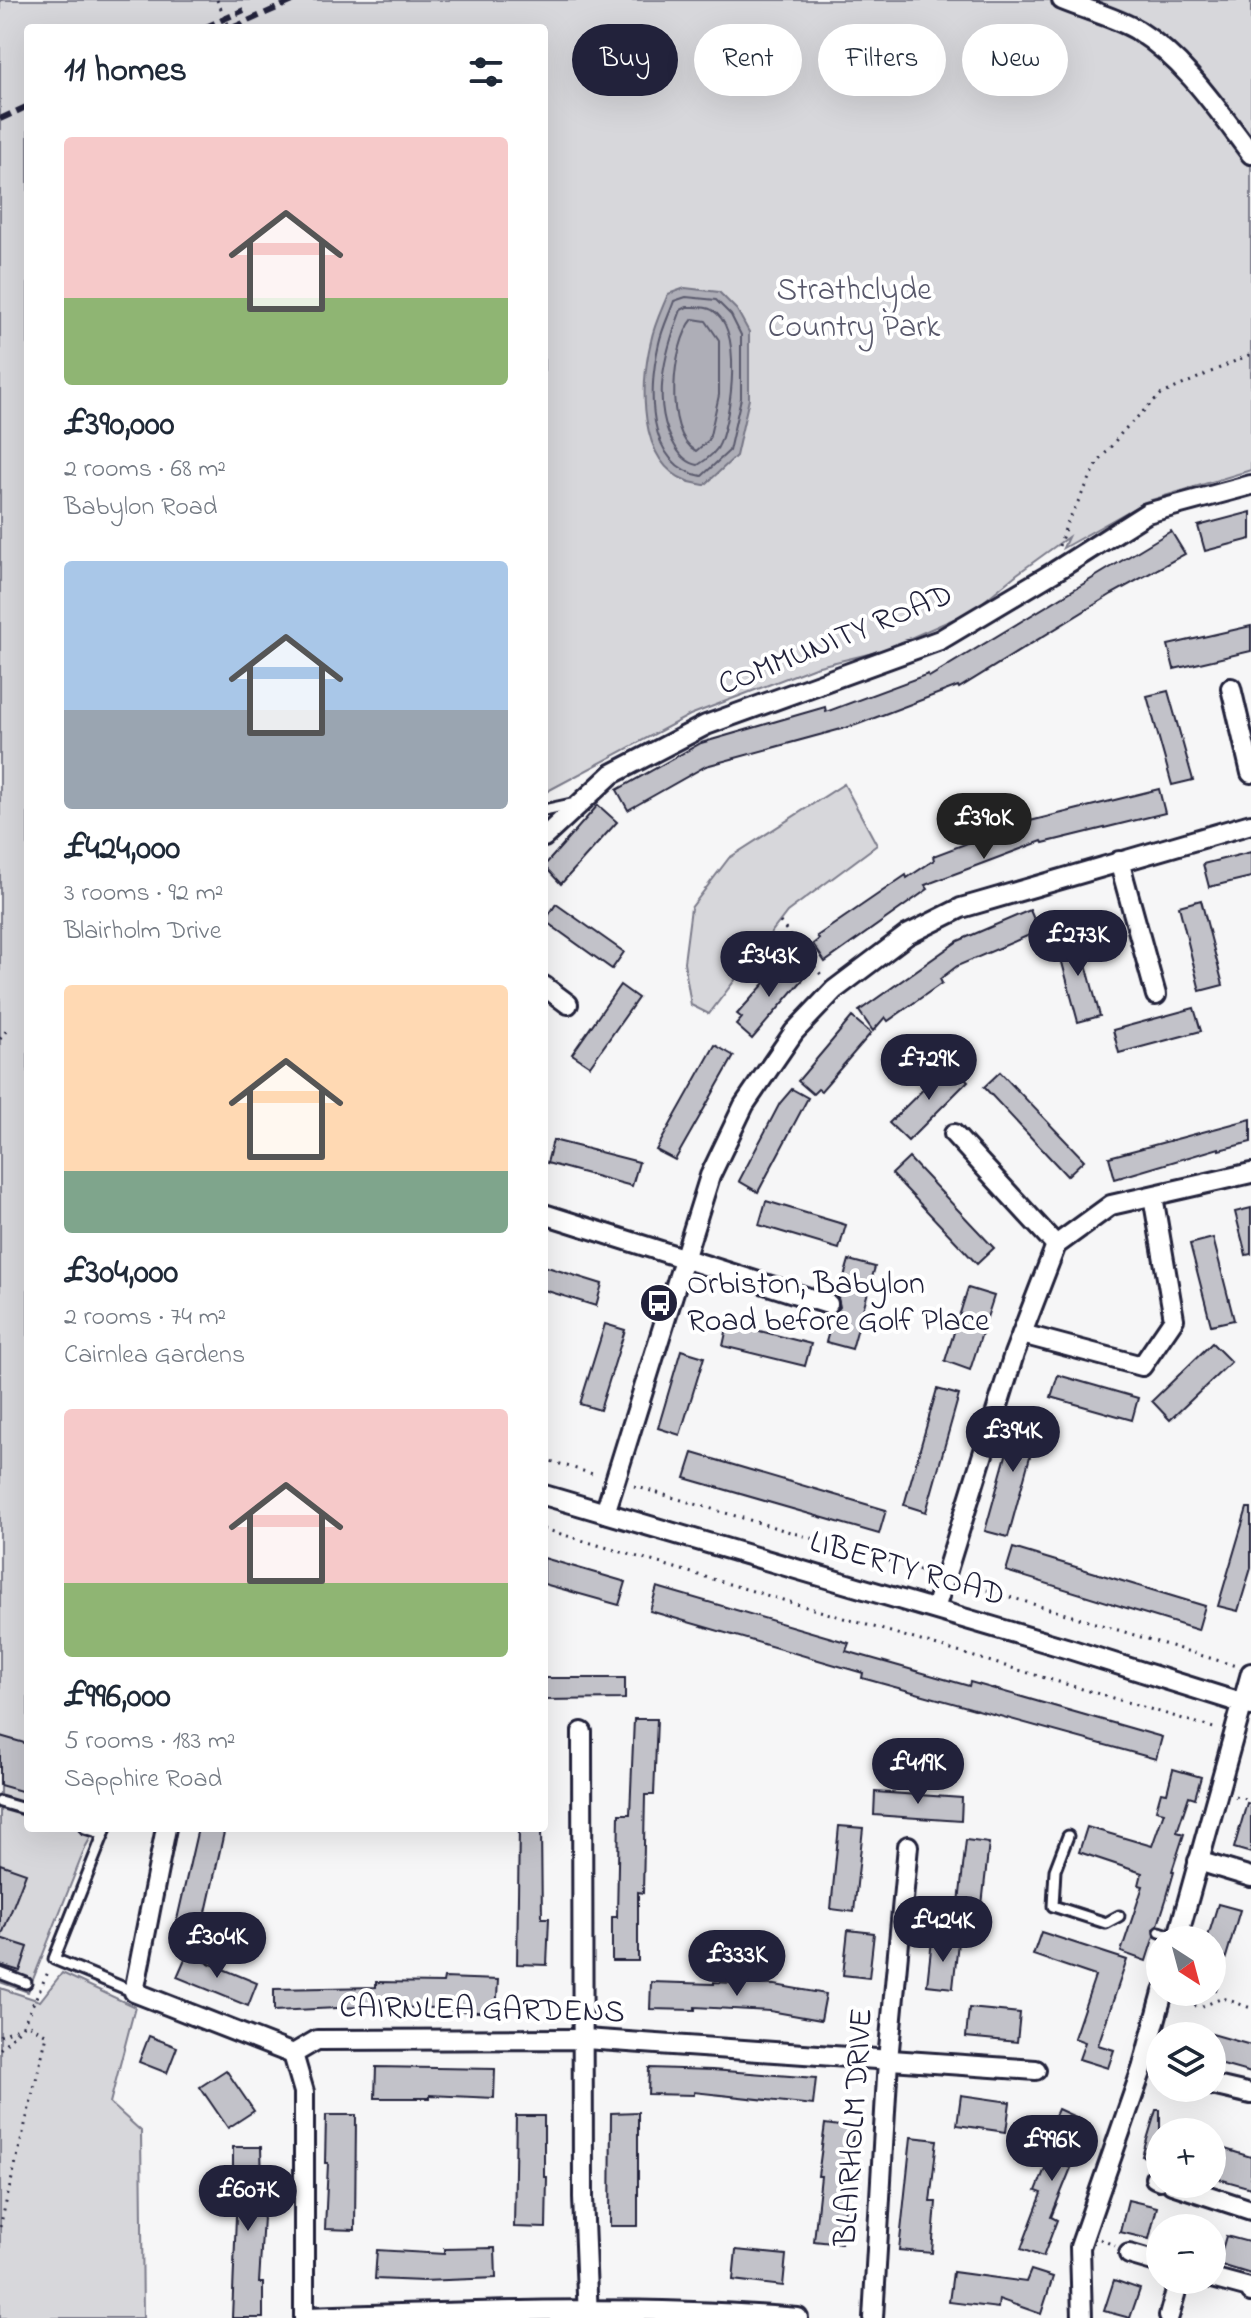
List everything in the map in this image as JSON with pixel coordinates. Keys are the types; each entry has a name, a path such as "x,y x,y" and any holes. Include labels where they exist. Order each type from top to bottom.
{"street":[{"path":"1062,0 1136,30 1175,61 1204,92 1251,154"},
{"name":"COMMUNITY ROAD","path":"548,833 612,774 706,725 940,640 1147,513 1251,485"},
{"path":"1231,688 1251,773"},
{"path":"605,1513 710,1176 744,1105 794,1032 834,990 907,935 961,908 1251,824"},
{"path":"1119,861 1156,995"},
{"path":"548,989 568,1004"},
{"path":"954,1134 1056,1245"},
{"path":"935,1609 1022,1334 1056,1245 1111,1205 1251,1173"},
{"path":"1022,1334 1142,1366 1174,1319 1153,1196"},
{"path":"548,1215 828,1304"},
{"name":"LIBERTY ROAD","path":"548,1496 935,1609 1248,1705"},
{"path":"1175,1926 1235,1735 1248,1705 1243,1669"},
{"path":"582,1732 583,2197 588,2314"},
{"path":"165,1832 134,1992 293,2054 304,2092 304,2317 732,2312 798,2318"},
{"name":"BLAIRHOLM DRIVE","path":"873,2318 888,2060 908,1846"},
{"path":"1198,1861 1251,1877"},
{"name":"CAIRNLEA GARDENS","path":"293,2054 317,2040 585,2039 1036,2070"},
{"path":"1082,2318 1080,2247 1146,2083"},
{"path":"1226,2088 1251,2094"},
{"path":"1214,2198 1251,2210"},
{"path":"1129,2254 1146,2259"},
{"path":"1226,2282 1249,2288 1251,2292"},
{"path":"1169,2316 1175,2294"}],"lane":[{"path":"548,809 579,803"},
{"path":"0,1802 24,1809"},
{"path":"105,1832 54,1959 134,1992"},
{"path":"1068,1836 1055,1870 1053,1906 1106,1923 1119,1916"},
{"path":"0,1973 26,1983"}],"path":[{"path":"217,0 228,24"},
{"path":"1048,576 1067,523 1098,463 1123,431 1160,395 1251,354"},
{"path":"780,922 827,983"},
{"path":"0,1039 7,1030"},
{"path":"548,1460 1243,1669"},
{"path":"548,1530 1235,1735"},
{"path":"0,2049 23,2024 54,1959"},
{"path":"1226,1999 1251,2008"},
{"path":"0,2036 23,2024"},
{"path":"0,2227 47,2035 23,2024"},
{"path":"1086,2232 1129,2254"}],"green space":[{"name":"Strathclyde Country Park","path":"0,0 1251,0 1251,470 1145,502 1063,548 1068,537 972,611 881,651 815,667 690,715 548,791 548,24 24,24 24,1832 94,1832 28,1992 0,1982"},
{"path":"844,784 877,845 787,912 709,1014 691,1005 684,962 691,908 729,858"},
{"path":"62,1973 135,2007 110,2103 141,2131 143,2318 0,2318 0,1988 40,2001"}],"water":[{"path":"685,288 719,292 737,310 749,332 749,399 736,456 705,485 687,481 671,471 659,457 646,420 645,378 654,329 668,294"}],"building":[{"path":"1251,512 1251,539 1205,551 1198,526"},
{"path":"1171,531 1185,554 1112,594 959,688 856,725 706,766 628,810 617,790 701,743 825,707 826,712 928,674 929,677"},
{"path":"1251,626 1251,651 1174,669 1168,645"},
{"path":"1168,691 1193,780 1172,785 1147,696"},
{"path":"1159,789 1165,813 1042,841 925,885 928,889 825,962 813,944 819,939 817,936 906,875 907,878 934,860 933,856 1018,824"},
{"path":"598,805 617,822 561,884 548,870 548,861"},
{"path":"1251,852 1251,877 1209,887 1203,864"},
{"path":"1201,900 1223,985 1200,991 1179,906"},
{"path":"556,904 624,952 612,969 548,923 548,916"},
{"path":"1030,910 1039,931 957,966 940,979 942,983 888,1021 885,1017 873,1031 859,1011 958,941"},
{"path":"1078,934 1100,1016 1078,1022 1056,940"},
{"path":"791,963 806,976 752,1039 736,1025 742,1018 737,1014 781,965 786,968"},
{"path":"620,985 638,998 590,1066 572,1054"},
{"path":"1194,1008 1201,1031 1119,1053 1113,1030"},
{"path":"852,1017 871,1033 821,1091 818,1089 813,1094 798,1081"},
{"path":"715,1045 734,1056 675,1160 656,1150"},
{"path":"950,1063 968,1081 908,1141 889,1123"},
{"path":"1000,1072 1084,1160 1067,1176 984,1087"},
{"path":"792,1089 808,1098 758,1192 739,1181 780,1103"},
{"path":"1251,1119 1251,1142 1219,1148 1115,1179 1109,1157"},
{"path":"553,1140 639,1162 632,1186 548,1163"},
{"path":"909,1158 994,1248 977,1264 892,1174"},
{"path":"766,1201 846,1225 839,1249 759,1225"},
{"path":"1251,1208 1251,1254 1246,1255 1235,1212"},
{"path":"1213,1238 1234,1320 1211,1325 1190,1244"},
{"path":"849,1260 875,1267 852,1349 826,1342 834,1314 840,1307 838,1298"},
{"path":"548,1267 602,1284 596,1306 548,1291"},
{"path":"968,1288 994,1296 970,1370 945,1361"},
{"path":"728,1323 811,1344 805,1366 723,1346"},
{"path":"605,1324 625,1330 600,1410 580,1404"},
{"path":"1212,1343 1231,1362 1170,1420 1152,1401"},
{"path":"681,1350 704,1357 680,1435 658,1428"},
{"path":"1058,1375 1138,1398 1132,1420 1051,1397"},
{"path":"937,1389 959,1395 926,1512 904,1505"},
{"path":"1024,1411 1041,1416 1008,1537 985,1531 1018,1412 1023,1414"},
{"path":"693,1453 886,1510 879,1534 685,1478"},
{"path":"1247,1508 1251,1508 1251,1568 1238,1611 1218,1606"},
{"path":"1013,1548 1205,1606 1198,1630 1006,1571"},
{"path":"548,1559 626,1582 619,1605 548,1585"},
{"path":"657,1587 849,1643 846,1651 969,1686 970,1682 1162,1737 1156,1759 862,1678 863,1673 650,1611"},
{"path":"548,1678 625,1678 625,1699 548,1700"},
{"path":"634,1719 657,1719 654,1795 645,1795 643,1893 638,1892 638,1961 612,1961 612,1917 617,1917 619,1814 630,1814"},
{"path":"0,1736 24,1743 24,1792 0,1785"},
{"path":"1173,1769 1201,1777 1195,1798 1189,1796 1177,1832 1184,1834 1158,1925 1146,1926 1146,1961 1121,1952 1143,1886 1139,1885 1142,1873 1079,1852 1087,1827 1152,1846 1164,1812 1156,1810 1161,1792 1167,1793"},
{"path":"875,1792 962,1798 961,1821 874,1815"},
{"path":"1247,1803 1251,1804 1251,1853 1234,1848"},
{"path":"839,1826 863,1828 854,1912 831,1909"},
{"path":"197,1832 224,1832 202,1930 176,1924"},
{"path":"519,1832 541,1832 542,1918 549,1918 547,1965 517,1964"},
{"path":"966,1840 989,1843 980,1923 957,1921"},
{"path":"0,1864 26,1873 1,1937 0,1937"},
{"path":"1218,1904 1240,1910 1226,1957 1226,1926 1211,1926"},
{"path":"848,1930 874,1933 869,1978 843,1975"},
{"path":"1041,1932 1127,1960 1098,2045 1114,2050 1108,2068 1079,2059 1085,2042 1074,2038 1095,1976 1033,1955"},
{"path":"0,1938 28,1947 20,1971 0,1965"},
{"path":"932,1940 958,1942 953,1988 927,1985"},
{"path":"187,1954 257,1983 248,2006 177,1977"},
{"path":"444,1978 498,1980 496,2013 442,2008 359,2007 274,2011 274,1989 376,1987 376,1982 443,1983"},
{"path":"651,1982 775,1985 826,1994 821,2020 770,2011 695,2007 695,2010 650,2009"},
{"path":"969,2008 1020,2013 1017,2042 966,2037"},
{"path":"149,2036 177,2047 167,2073 139,2062"},
{"path":"1226,2038 1251,2045 1251,2073 1226,2066"},
{"path":"376,2067 495,2069 494,2098 430,2095 430,2098 375,2098"},
{"path":"649,2068 816,2078 813,2105 694,2092 694,2095 648,2094"},
{"path":"226,2070 254,2111 228,2128 200,2087"},
{"path":"961,2095 1010,2102 1006,2132 957,2125"},
{"path":"1058,2109 1082,2120 1062,2165 1071,2168 1051,2217 1057,2220 1043,2257 1021,2249 1042,2193 1036,2191 1055,2143 1045,2138"},
{"path":"1156,2110 1160,2110 1160,2118 1154,2118"},
{"path":"638,2112 638,2226 610,2226 611,2113"},
{"path":"326,2115 356,2115 355,2230 325,2229 328,2163 325,2163"},
{"path":"516,2116 544,2116 546,2228 514,2227"},
{"path":"825,2124 854,2128 841,2244 814,2241"},
{"path":"911,2137 937,2140 930,2202 936,2202 932,2253 899,2250"},
{"path":"233,2147 261,2147 263,2217 259,2283 263,2283 263,2318 232,2318 237,2191 233,2191"},
{"path":"1226,2149 1251,2157 1251,2188 1226,2181"},
{"path":"1128,2200 1157,2207 1155,2214 1146,2214 1146,2238 1120,2232"},
{"path":"1226,2236 1251,2245 1251,2274 1226,2266"},
{"path":"495,2248 496,2278 375,2279 377,2250 444,2254 444,2249"},
{"path":"736,2250 786,2255 783,2286 733,2280"},
{"path":"1031,2270 1053,2277 1041,2314 999,2299 998,2308 949,2302 953,2272 1026,2282"},
{"path":"1114,2280 1140,2289 1130,2318 1104,2311"}],"railway":[{"path":"241,24 295,0"},
{"path":"213,24 244,10"},
{"path":"0,119 24,108"}],"place":[{"name":"Orbiston, Babylon Road before Golf Place","path":"659,1303"}]}
